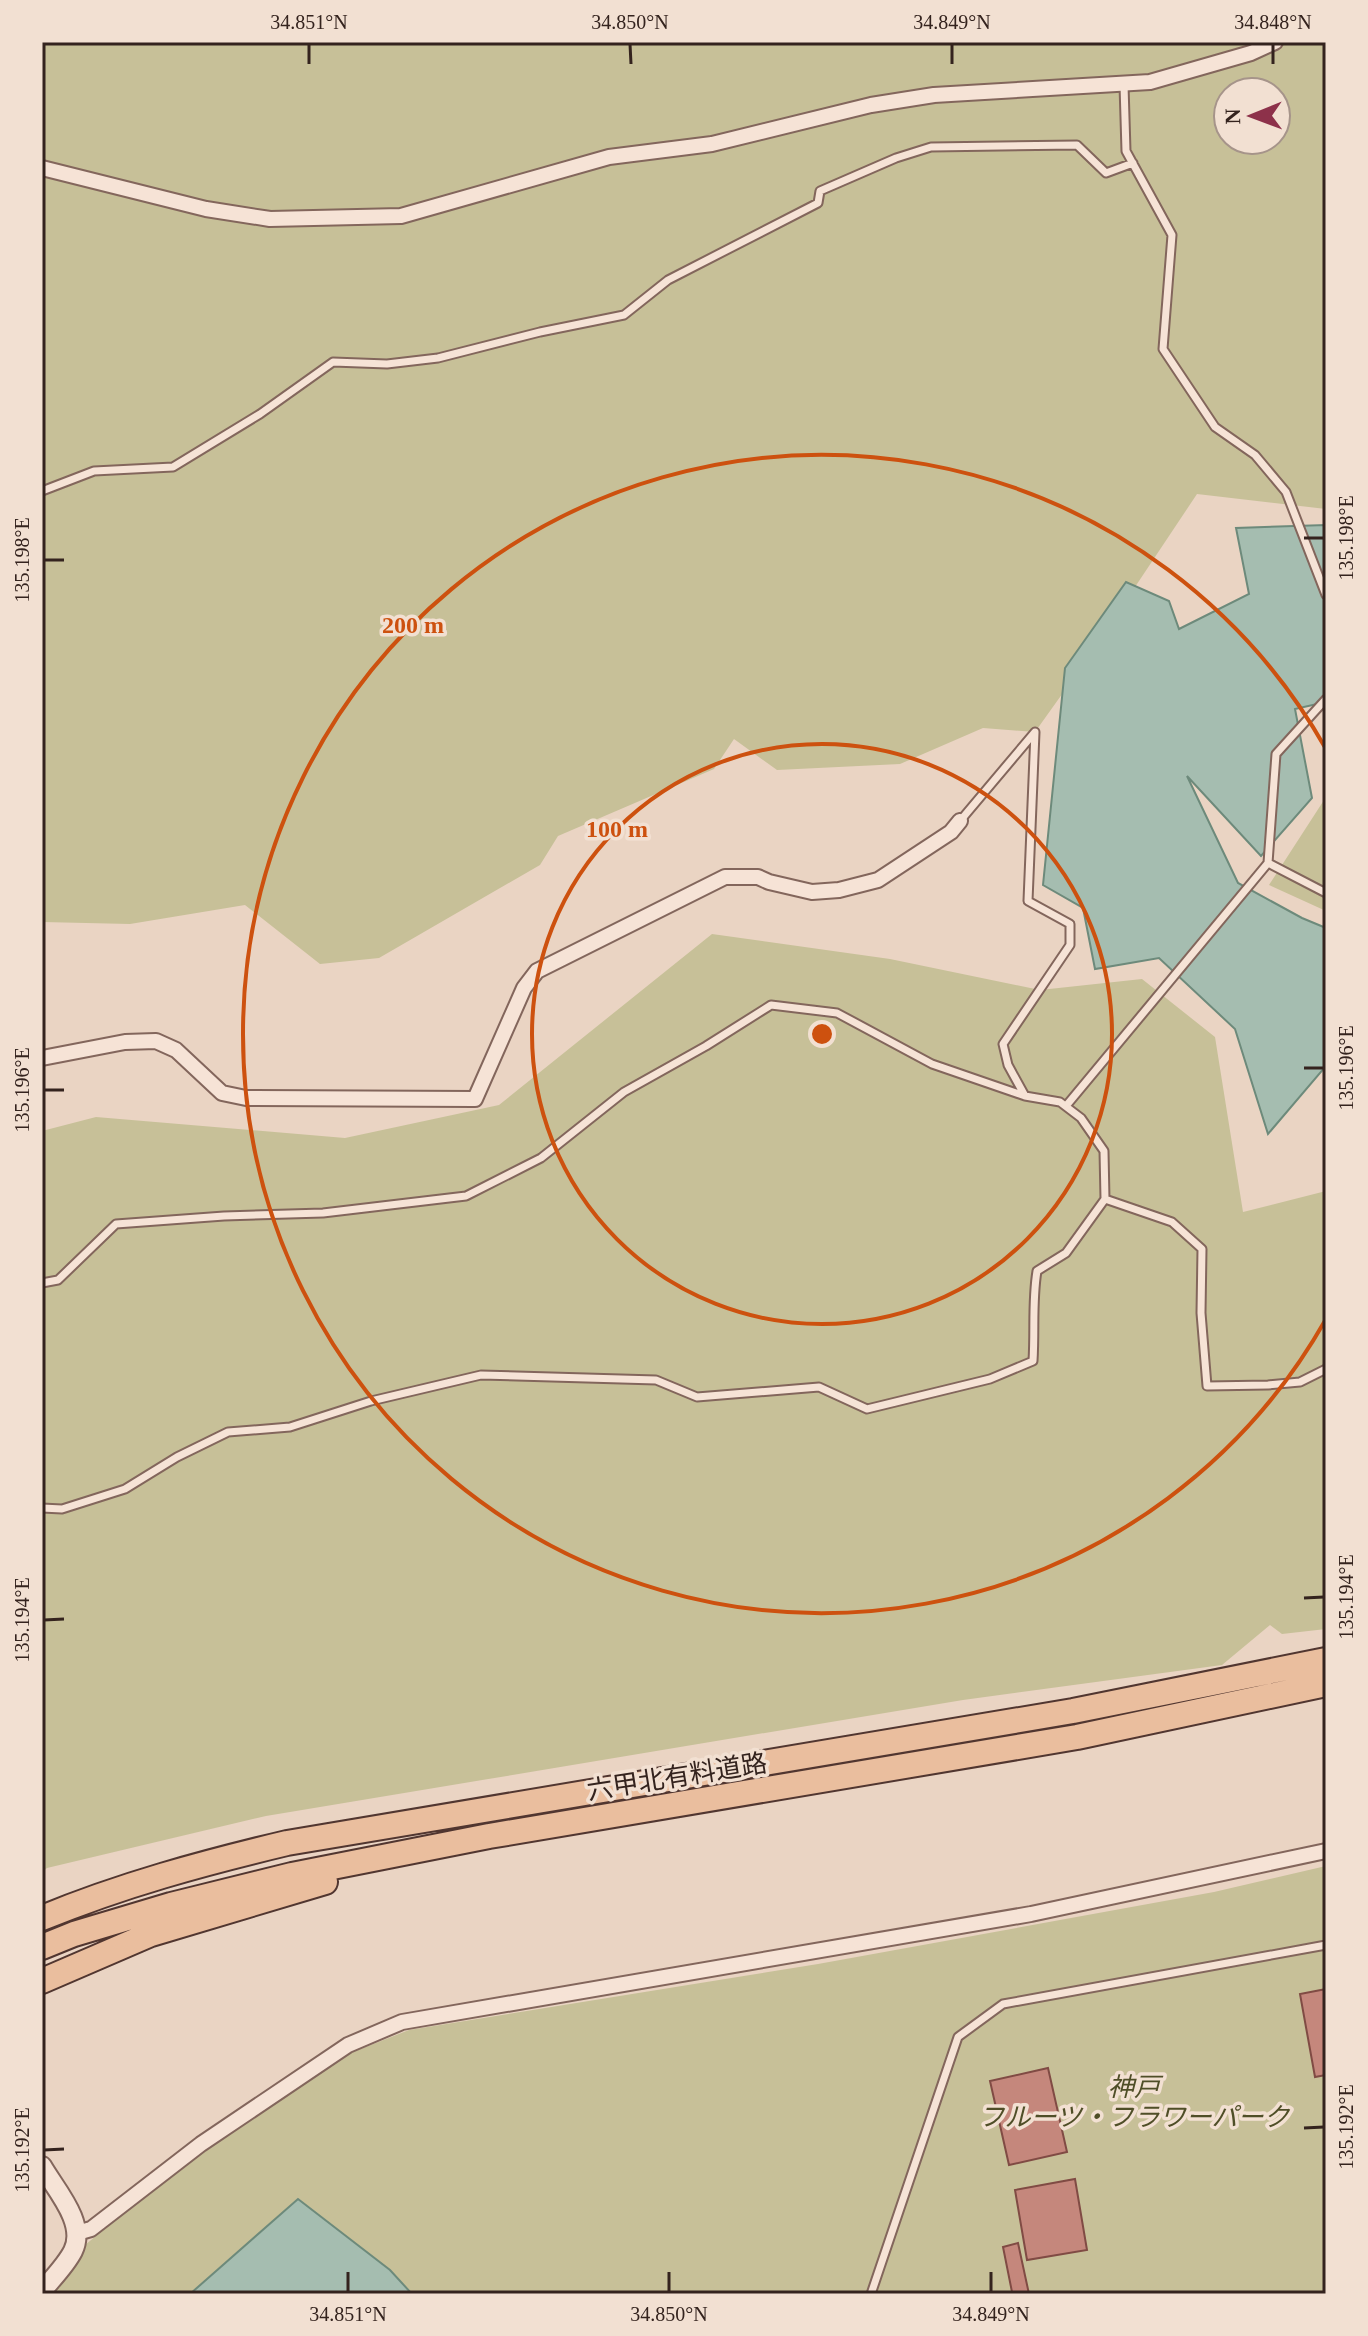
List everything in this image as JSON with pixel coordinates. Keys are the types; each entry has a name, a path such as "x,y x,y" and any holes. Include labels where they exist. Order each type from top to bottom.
{"main road":[{"name":"六甲北有料道路","path":"42,1918 181,1868 287,1843 1073,1711 1326,1660"},
{"name":"六甲北有料道路","path":"42,1947 74,1934 171,1905 262,1882 489,1836 1077,1737 1326,1684"},
{"path":"42,1981 151,1934 489,1836"},
{"path":"42,1906 91,1898"}],"street":[{"path":"42,168 206,209 270,219 401,216 609,157 712,144 871,105 934,95 1150,82 1251,53 1275,42"},
{"path":"42,1058 125,1042 156,1041 176,1050 222,1093 246,1098 475,1099 524,988 537,971 725,877 758,877 812,892 839,890 878,880 951,832 960,821"},
{"path":"77,2233 91,2229 201,2144 348,2045 402,2022 1031,1914 1326,1851"},
{"path":"42,2166 74,2220 77,2233 74,2250 42,2291"}],"lane":[{"path":"1124,84 1126,151 1172,235 1163,349 1215,427 1255,455 1286,492 1326,595"},
{"path":"42,491 94,471 173,467 260,414 333,362 387,364 438,358 624,315 668,280 818,203 820,191 896,158 931,147 1077,145 1106,173 1133,163"},
{"path":"1066,1106 1268,863 1276,754 1326,699"},
{"path":"960,821 1035,732 1028,901 1070,924 1070,945 1003,1044 1008,1065 1025,1096"},
{"path":"1268,863 1326,893"},
{"path":"42,1283 58,1280 116,1224 323,1213 466,1196 541,1158 624,1092 771,1005 837,1013 932,1064 1025,1096 1060,1102 1081,1118 1104,1151 1105,1199 1066,1253 1037,1271 1033,1295 1033,1361 990,1379 867,1409 819,1387 697,1397 656,1380 481,1375 371,1401 290,1427 228,1432 177,1457 125,1489 62,1509 42,1508"},
{"path":"1105,1199 1172,1222 1202,1249 1201,1313 1207,1386 1300,1382 1326,1369"},
{"path":"871,2294 958,2037 1003,2004 1326,1945"}],"green space":[{"path":"42,42 1326,42 1326,509 1197,494 1035,732 983,728 900,764 777,770 734,739 714,769 558,836 540,865 379,958 320,964 245,905 130,924 42,922"},
{"path":"1326,797 1326,911 1269,885"},
{"path":"712,934 890,959 1040,990 1142,979 1215,1037 1243,1212 1326,1191 1326,1629 1282,1634 1270,1625 1222,1665 963,1700 266,1816 47,1868 42,1872 42,1131 96,1117 345,1138 499,1105"},
{"name":"神戸 フルーツ・フラワーパーク","path":"1326,1866 1326,2294 47,2294 80,2249 214,2140 353,2052 409,2030 818,1964 1214,1892"}],"shaded area":[{"path":"1326,525 1326,702 1295,709 1312,798 1261,856 1187,776 1238,883 1326,928 1326,1066 1268,1134 1235,1029 1159,958 1095,969 1083,908 1043,885 1065,668 1126,582 1169,601 1179,629 1249,594 1236,528"},
{"path":"298,2199 390,2270 412,2294 190,2294"}],"building":[{"path":"1326,1989 1326,2075 1315,2077 1300,1994"},
{"path":"1048,2068 1067,2152 1009,2165 990,2081"},
{"path":"1075,2179 1087,2250 1027,2260 1015,2190"},
{"path":"1018,2243 1029,2294 1005,2294 1012,2292 1003,2247"}]}
